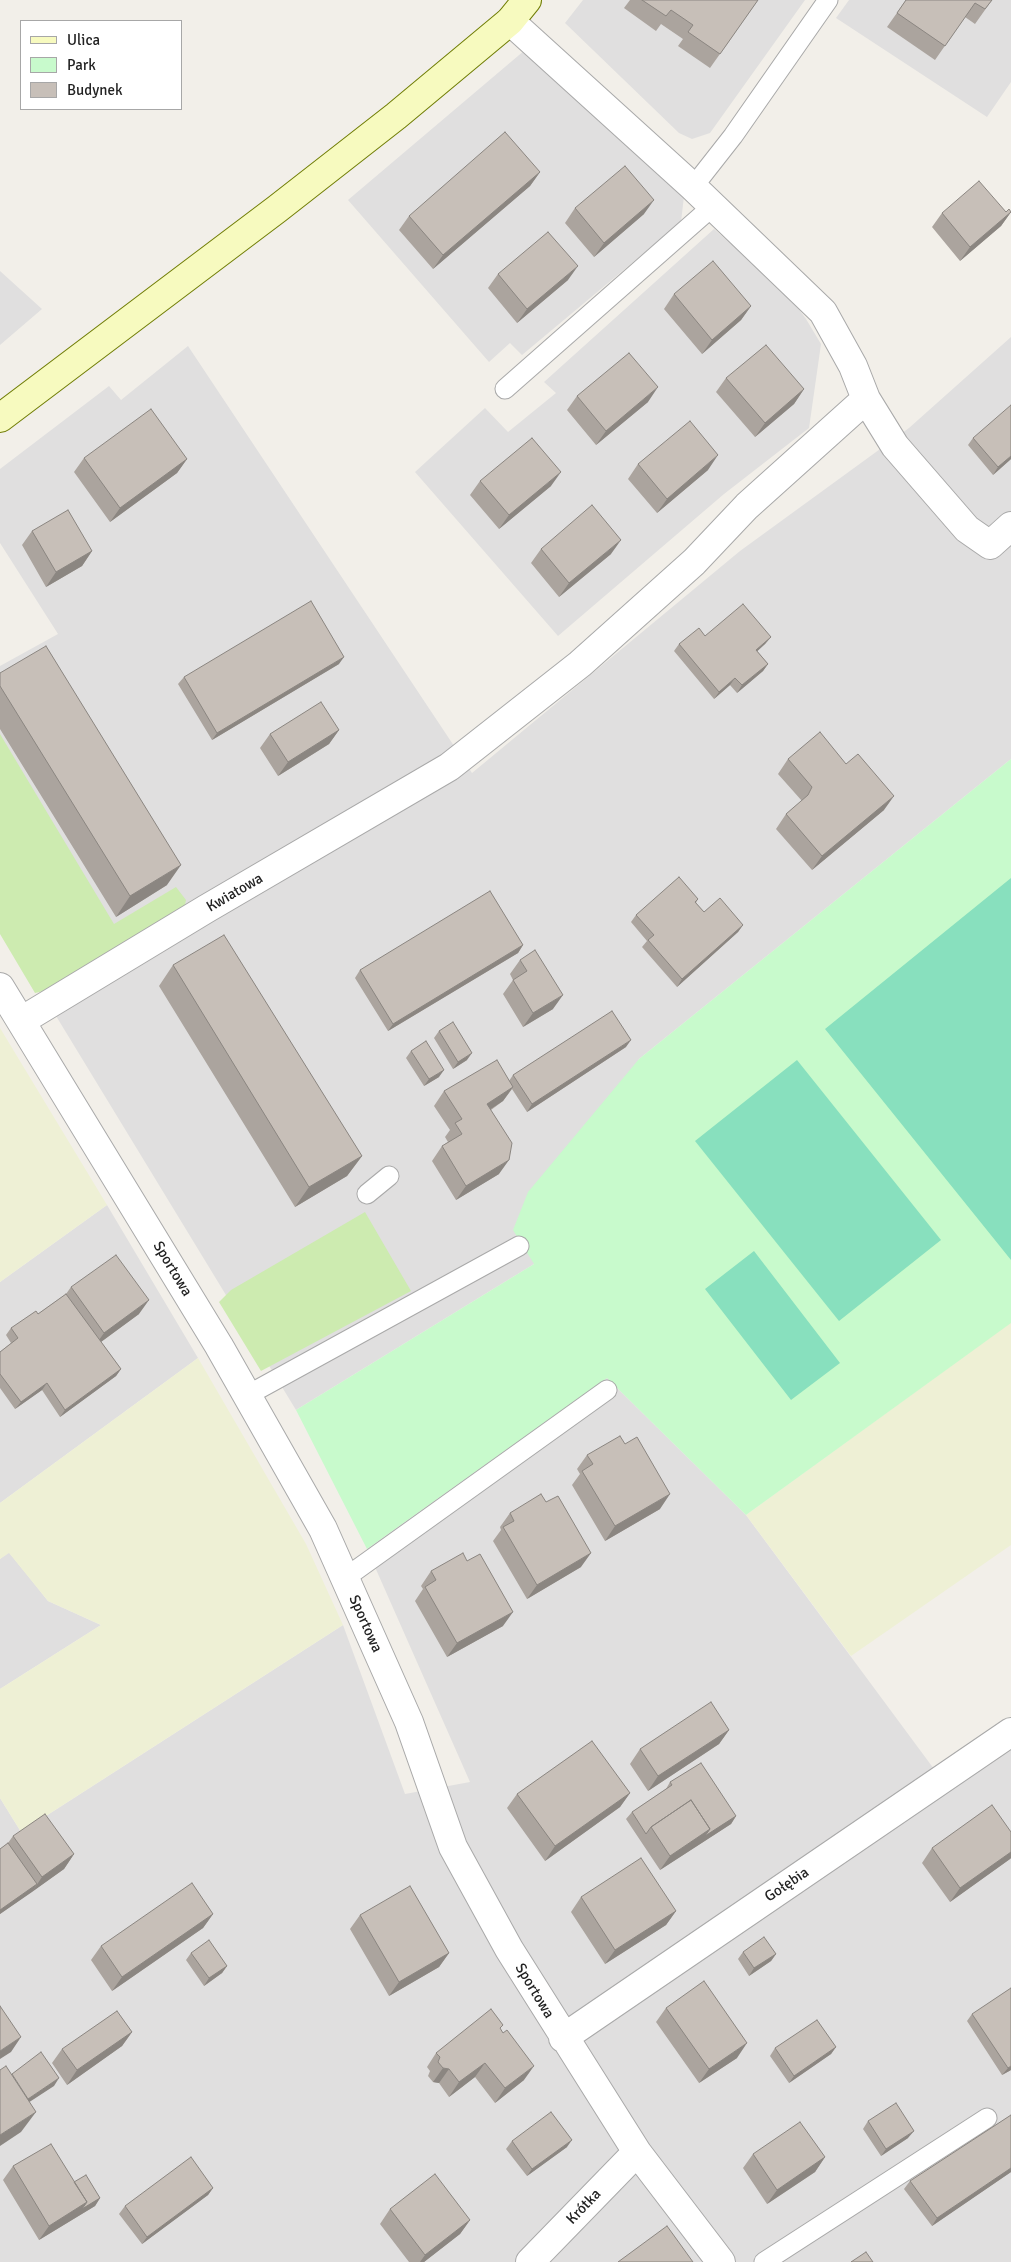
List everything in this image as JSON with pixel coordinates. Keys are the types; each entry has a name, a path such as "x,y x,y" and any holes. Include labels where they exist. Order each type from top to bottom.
{"street":[{"path":"0,418 277,209 396,116 510,21 527,0"},
{"path":"510,21 694,187 824,312 853,366 866,399 895,446 967,529 990,545 1011,526"},
{"name":"Kwiatowa","path":"21,1021 206,909 450,767 587,658 694,562 747,506 866,399"},
{"name":"Sportowa","path":"0,987 219,1346 323,1529 409,1722 453,1847 509,1949 563,2038 637,2152 721,2262"},
{"name":"Gołębia","path":"563,2038 1011,1732"},
{"name":"Krótka","path":"530,2262 637,2152"}],"lane":[{"path":"694,187 733,136 828,0"},
{"path":"505,389 713,206"},
{"path":"367,1194 389,1176"},
{"path":"246,1396 519,1246"},
{"path":"345,1578 608,1390"},
{"path":"764,2262 987,2118"}],"shaded area":[{"path":"583,0 805,0 710,133 692,139 679,133 565,23"},
{"path":"849,0 1011,0 1011,82 987,117 836,18"},
{"path":"525,50 684,196 681,222 522,355 510,343 489,362 348,200"},
{"path":"714,229 787,293 821,344 809,428 724,494 558,636 415,472 485,408 508,432 556,393 544,382"},
{"path":"0,271 42,309 0,345"},
{"path":"1011,337 1011,759 639,1059 534,1264 296,1410 0,924 0,666 58,634 0,543 0,469 109,386 121,400 188,346 472,773 740,551 909,428"},
{"path":"107,1205 198,1358 0,1503 0,1282"},
{"path":"607,1378 746,1515 934,1769 1011,1747 1011,2262 0,2262 0,1798 21,1832 343,1625 405,1794 470,1782 367,1549"},
{"path":"9,1552 48,1601 101,1625 0,1689 0,1559"}],"green space":[{"path":"0,734 114,924 176,887 186,900 184,910 49,990 35,993 0,934"},
{"path":"1011,759 1011,1323 746,1515 607,1378 367,1549 296,1410 534,1264 513,1230 528,1192 639,1059"},
{"path":"1011,878 1011,1260 825,1029"},
{"path":"0,1028 107,1205 0,1282"},
{"path":"797,1060 941,1240 839,1321 695,1141"},
{"path":"365,1212 411,1291 261,1371 219,1302 231,1290"},
{"path":"754,1251 840,1363 791,1400 705,1289"},
{"path":"1011,1322 1011,1545 851,1656 746,1515"},
{"path":"198,1358 306,1544 343,1625 21,1832 0,1798 0,1689 101,1625 48,1601 9,1553 0,1559 0,1503"}],"building":[{"path":"642,0 758,0 720,54 688,32 693,25 671,10 666,16"},
{"path":"906,0 992,0 985,9 975,3 945,46 897,13"},
{"path":"505,132 540,172 443,255 409,216"},
{"path":"625,166 654,200 604,243 575,208"},
{"path":"979,181 1006,212 1009,209 1011,212 970,247 942,213"},
{"path":"548,232 578,266 527,309 498,274"},
{"path":"713,261 751,306 712,340 674,294"},
{"path":"766,345 804,389 765,423 726,378"},
{"path":"629,353 658,387 606,431 577,396"},
{"path":"1011,405 1011,456 998,467 973,438"},
{"path":"151,409 187,459 120,508 84,458"},
{"path":"690,421 718,455 667,499 638,464"},
{"path":"532,438 561,472 509,515 480,481"},
{"path":"592,505 621,540 569,583 541,549"},
{"path":"68,510 92,551 56,572 32,531"},
{"path":"311,601 344,657 217,733 184,677"},
{"path":"743,604 771,637 756,650 768,664 742,685 735,678 719,692 679,644 699,628 705,636"},
{"path":"46,646 181,865 130,896 0,686 0,673"},
{"path":"321,702 339,730 288,762 270,734"},
{"path":"820,732 846,764 858,754 894,796 822,856 786,814 808,795 812,787 788,759"},
{"path":"679,877 698,899 695,902 704,912 720,898 743,925 682,979 648,940 654,935 636,915"},
{"path":"490,891 523,945 393,1024 360,970"},
{"path":"224,935 362,1156 309,1187 173,965"},
{"path":"535,950 563,995 533,1013 513,980 527,971 520,960"},
{"path":"612,1011 631,1040 532,1104 513,1075"},
{"path":"453,1022 472,1053 458,1062 439,1031"},
{"path":"426,1041 444,1070 429,1079 411,1051"},
{"path":"497,1060 513,1087 487,1104 512,1143 509,1160 466,1186 442,1146 462,1134 455,1123 462,1119 444,1091"},
{"path":"116,1255 149,1300 104,1333 71,1287"},
{"path":"66,1294 121,1369 65,1410 47,1383 21,1402 0,1374 0,1352 18,1338 11,1328 36,1311 38,1314"},
{"path":"620,1436 625,1444 637,1437 670,1494 615,1526 582,1471 593,1464 587,1455"},
{"path":"541,1494 546,1502 558,1496 591,1553 537,1585 503,1527 514,1521 510,1513"},
{"path":"463,1553 467,1561 480,1554 513,1612 457,1643 425,1587 436,1580 431,1571"},
{"path":"711,1702 729,1730 658,1776 640,1749"},
{"path":"592,1741 630,1793 555,1846 517,1794"},
{"path":"701,1763 736,1816 705,1836 710,1829 691,1800 651,1827 646,1834 632,1812 672,1785 670,1782"},
{"path":"691,1800 710,1829 670,1856 651,1827"},
{"path":"992,1805 1011,1832 1011,1852 960,1888 932,1848"},
{"path":"45,1814 74,1854 42,1877 13,1836"},
{"path":"8,1843 37,1884 0,1910 0,1849"},
{"path":"641,1858 676,1911 615,1950 581,1897"},
{"path":"192,1883 213,1914 122,1977 101,1946"},
{"path":"410,1886 449,1953 399,1982 360,1915"},
{"path":"764,1937 776,1954 754,1968 743,1952"},
{"path":"209,1940 227,1966 209,1978 191,1953"},
{"path":"704,1981 747,2043 709,2069 666,2008"},
{"path":"1011,1988 1011,2066 1008,2068 972,2014"},
{"path":"0,2006 21,2037 0,2051"},
{"path":"491,2009 503,2025 500,2028 503,2033 507,2030 534,2066 505,2088 485,2063 459,2082 449,2069 443,2068 438,2062 440,2057 436,2053"},
{"path":"117,2011 132,2032 77,2070 62,2049"},
{"path":"817,2020 836,2047 794,2076 775,2048"},
{"path":"41,2052 59,2078 28,2099 12,2074"},
{"path":"6,2066 36,2112 0,2135 0,2070"},
{"path":"896,2103 914,2131 886,2149 868,2121"},
{"path":"551,2112 572,2140 532,2169 512,2141"},
{"path":"1011,2115 1011,2168 937,2218 910,2181"},
{"path":"800,2122 825,2157 777,2190 753,2154"},
{"path":"51,2144 87,2202 49,2226 13,2166"},
{"path":"191,2157 213,2188 147,2237 125,2206"},
{"path":"435,2174 470,2220 425,2255 390,2209"},
{"path":"86,2175 100,2198 82,2209 87,2202 74,2182"},
{"path":"667,2226 693,2262 618,2262"},
{"path":"866,2252 873,2262 851,2262"}]}
